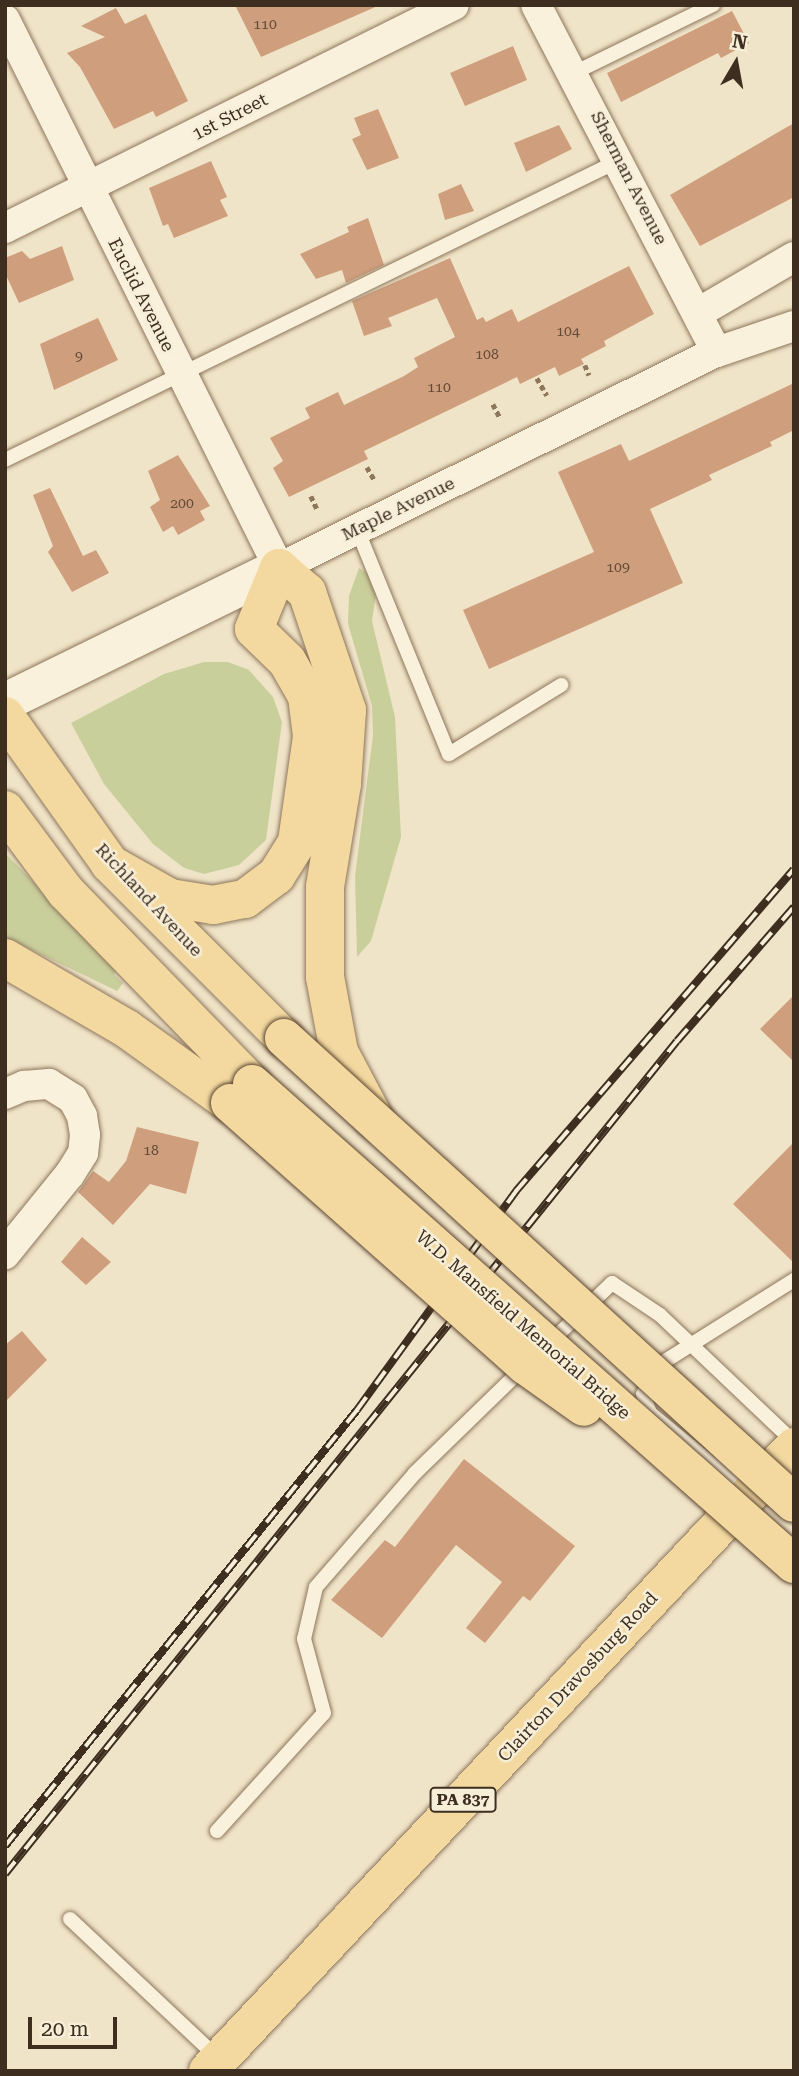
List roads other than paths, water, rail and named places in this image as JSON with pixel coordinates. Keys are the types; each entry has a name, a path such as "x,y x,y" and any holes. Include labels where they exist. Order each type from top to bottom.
{"main road":[{"name":"Maple Avenue","path":"5,702 279,568"},
{"path":"110,864 170,898 214,905 245,899 276,876 297,842 312,736 307,696 287,661 254,629 279,568 307,592 347,710 342,785 325,887 325,977 339,1052 380,1129 794,1503"},
{"name":"Richland Avenue","path":"5,716 30,755 110,864 284,1038 380,1129"},
{"path":"5,810 66,892 241,1093 525,1365 752,1512 794,1564"},
{"path":"5,958 241,1093"},
{"name":"PA 837","path":"752,1512 794,1445"},
{"name":"Clairton Dravosburg Road","path":"214,2065 718,1529 752,1512"}],"street":[{"name":"1st Street","path":"5,228 454,5"},
{"name":"Sherman Avenue","path":"537,5 620,160 717,352"},
{"name":"Euclid Avenue","path":"5,20 87,189 279,568"},
{"path":"698,313 794,257"},
{"name":"Maple Avenue","path":"279,568 717,352 794,326"},
{"path":"5,1094 24,1086 49,1084 73,1099 82,1115 85,1135 83,1153 69,1175 5,1254"}],"lane":[{"path":"574,74 691,10 713,5"},
{"path":"5,460 182,377 620,160"},
{"path":"357,529 449,754 561,685"},
{"path":"752,1512 650,1413 643,1394 662,1363 794,1280"},
{"path":"217,1831 324,1713 304,1639 316,1587 415,1473 612,1283 660,1315 794,1445"},
{"path":"70,1919 214,2065"}],"railway":[{"path":"5,1846 357,1410 516,1191 794,869"},
{"path":"5,1874 677,1041 794,907"}]}
